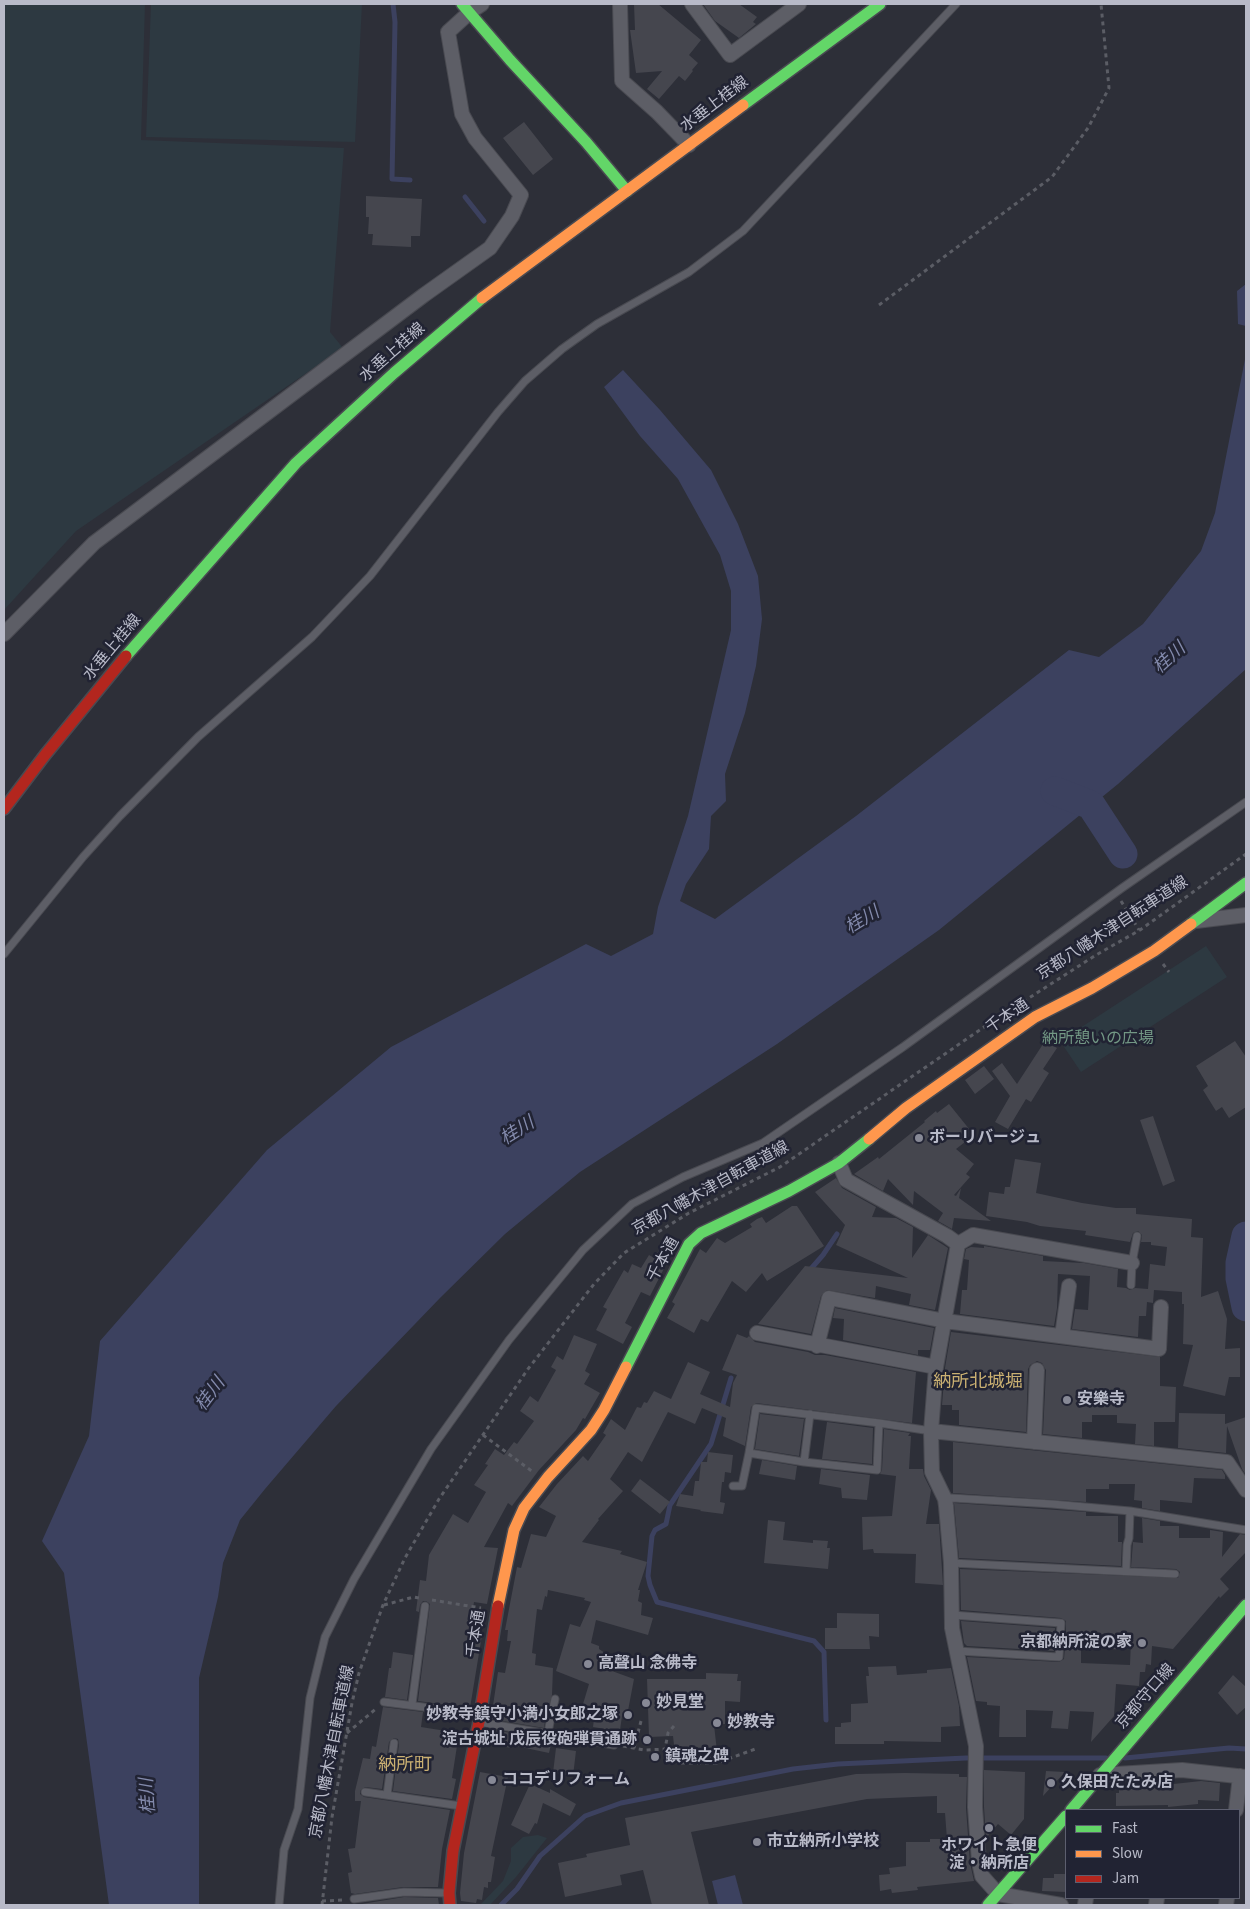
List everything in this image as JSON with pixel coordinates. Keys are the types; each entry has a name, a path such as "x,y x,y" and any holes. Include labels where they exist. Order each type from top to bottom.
{"street":[{"path":"4,634 94,544 408,307 490,248 512,216 520,195 475,138 462,114 448,32 466,8 482,4"},
{"path":"620,4 622,81 689,145"},
{"path":"692,4 730,55 799,4"},
{"name":"水垂上桂線","path":"4,809 115,669 296,463 394,373 480,299 880,4"},
{"path":"466,8 627,190"},
{"name":"千本通","path":"450,1899 453,1851 479,1718 497,1610 514,1530 524,1508 545,1481 591,1430 604,1410 690,1244 701,1233 789,1191 839,1163 906,1108 1035,1017 1092,988 1154,951 1246,883"},
{"path":"1196,921 1246,915"},
{"path":"839,1163 846,1180 958,1244"},
{"path":"1061,1905 998,1894 982,1876 979,1862 975,1807 976,1746 957,1651 952,1615 951,1564 945,1499 932,1472 931,1432 936,1367 958,1244 973,1235 1132,1263"},
{"path":"1062,1336 1069,1286"},
{"path":"817,1346 829,1298 945,1321 1159,1349 1162,1307"},
{"path":"757,1333 817,1346 936,1367"},
{"path":"1034,1442 1037,1370"},
{"path":"931,1432 1227,1462 1246,1490"},
{"name":"京都守口線","path":"1073,1809 1246,1605"},
{"path":"1103,1771 1182,1770 1243,1777 1236,1809"},
{"name":"京都守口線","path":"988,1905 1065,1818"}],"lane":[{"path":"4,954 83,857 120,816 198,737 312,636 370,576 498,412 525,381 562,349 597,324 689,272 743,231 956,4"},
{"path":"280,1905 284,1850 298,1809 310,1698 325,1637 354,1579 431,1448 509,1340 583,1250 632,1204 683,1177 771,1137 903,1047 1116,893 1246,802"},
{"path":"1131,1285 1132,1263 1137,1236"},
{"path":"733,1486 742,1486 756,1408 879,1423 931,1432"},
{"path":"804,1462 810,1414"},
{"path":"749,1453 804,1462 877,1470 879,1423"},
{"path":"945,1499 1043,1503 1130,1511 1246,1530"},
{"path":"1126,1571 1130,1511"},
{"path":"951,1564 1175,1574"},
{"path":"412,1704 425,1606"},
{"path":"952,1615 1061,1623 1059,1657 957,1651"},
{"path":"1061,1641 1119,1645"},
{"path":"552,1713 555,1699"},
{"path":"384,1702 412,1704 614,1745"},
{"path":"548,1733 550,1722"},
{"path":"387,1795 394,1743"},
{"path":"365,1792 462,1806"},
{"path":"354,1899 404,1892 450,1899"}],"path":[{"path":"879,306 1052,178 1088,128 1109,88 1101,4"},
{"name":"京都八幡木津自転車道線","path":"322,1903 332,1817 346,1733 359,1673 383,1605 404,1558 438,1499 557,1331 594,1284 624,1253 689,1213 780,1167 990,1023 1096,955 1139,930 1246,854"},
{"path":"1116,893 1139,930"},
{"path":"482,1435 545,1481"},
{"path":"383,1605 414,1597 497,1610"},
{"path":"346,1733 384,1702"},
{"path":"634,1748 641,1721"},
{"path":"674,1726 668,1733 665,1749 669,1756 678,1763 716,1763 758,1748"},
{"path":"622,1746 672,1749"},
{"path":"322,1903 354,1899"}],"green space":[{"path":"4,4 145,4 141,140 344,148 330,332 343,348 76,531 4,610"},
{"path":"151,4 362,4 355,142 146,137"},
{"name":"納所憩いの広場","path":"1206,946 1227,977 1081,1072 1060,1041"},
{"path":"538,1835 547,1838 516,1877 490,1905 480,1905 503,1881 511,1861 511,1848 523,1837"}],"water":[{"path":"1246,284 1246,326 1238,324 1237,291"},
{"name":"桂川","path":"1246,354 1246,669 1118,784 939,930 777,1044 580,1172 505,1234 440,1298 336,1406 240,1520 223,1563 218,1597 199,1678 199,1905 109,1905 64,1573 42,1541 89,1436 100,1341 267,1150 391,1047 586,944 611,956 653,934 658,907 688,816 731,630 731,591 720,555 678,479 640,436 604,387 623,370 711,470 738,524 758,576 762,619 756,666 745,713 725,774 726,801 711,816 709,849 686,884 680,901 715,919 856,816 1069,650 1099,657 1143,624 1201,551 1215,513"},
{"path":"735,1875 743,1905 718,1905 712,1881"}],"building":[{"path":"634,4 658,4 701,40 689,55 698,63 693,71 685,81 679,76 659,99 647,89 662,71 636,73 630,30 635,30"},
{"path":"703,4 739,4 757,17 753,22 756,24 739,38 715,21"},
{"path":"524,122 553,159 533,175 503,138"},
{"path":"366,196 422,199 420,236 411,236 411,247 372,245 373,234 368,234 369,217 366,217"},
{"path":"1045,1041 1057,1048 1043,1069 1049,1073 1031,1102 1026,1099 1008,1129 995,1122 1010,1096 992,1071 1002,1063 1017,1084"},
{"path":"1235,1041 1246,1057 1246,1107 1229,1118 1222,1107 1216,1111 1203,1090 1208,1086 1196,1066"},
{"path":"984,1066 994,1079 975,1094 965,1080"},
{"path":"949,1104 974,1135 956,1149 974,1164 966,1174 970,1177 954,1195 956,1196 961,1188 959,1198 991,1221 954,1218 952,1229 938,1221 943,1213 914,1191 913,1205 888,1179 883,1191 854,1174 878,1157 879,1159 936,1111 937,1113"},
{"path":"1153,1116 1175,1181 1163,1186 1140,1120"},
{"path":"1015,1159 1041,1163 1036,1193 1082,1203 1116,1208 1136,1208 1136,1214 1192,1219 1191,1237 1203,1238 1201,1297 1218,1291 1227,1319 1225,1349 1240,1348 1240,1377 1229,1377 1225,1396 1183,1386 1193,1345 1183,1344 1184,1304 1182,1304 1182,1292 1154,1290 1153,1303 1147,1302 1146,1316 1139,1316 1138,1337 1072,1329 1075,1309 1088,1310 1090,1276 1058,1274 1057,1308 1054,1326 960,1314 962,1290 967,1290 969,1260 964,1259 966,1249 971,1247 984,1248 984,1246 1043,1256 1043,1261 1084,1263 1118,1269 1117,1287 1130,1290 1135,1288 1148,1289 1150,1264 1165,1266 1167,1247 1151,1245 1151,1242 1141,1242 1142,1235 1138,1231 1133,1233 1130,1242 1085,1235 1086,1231 1040,1226 1027,1222 986,1216 989,1192 1004,1194 1005,1187 1010,1187"},
{"path":"836,1178 842,1188 876,1207 872,1217 896,1218 913,1227 912,1258 928,1235 948,1248 935,1310 909,1305 911,1294 876,1286 875,1298 827,1290 821,1296 811,1334 758,1324 805,1266 908,1278 836,1245 845,1225 815,1192"},
{"path":"792,1206 797,1206 824,1246 767,1281 762,1273 746,1292 732,1281 708,1322 701,1319 694,1333 667,1318 675,1304 672,1302 700,1249 706,1253 717,1238 725,1243 752,1227 750,1224 757,1219 762,1217 766,1223"},
{"path":"672,1237 678,1241 650,1296 641,1292 625,1323 632,1327 623,1344 596,1330 607,1309 603,1307 624,1270 628,1273 632,1264 641,1268 649,1255 654,1258 661,1247 664,1249"},
{"path":"835,1308 934,1328 930,1350 918,1350 918,1355 843,1340 844,1319 833,1318"},
{"path":"951,1332 1160,1357 1160,1386 1176,1387 1175,1422 1154,1422 1154,1446 1135,1444 1136,1424 1117,1423 1117,1415 1092,1415 1092,1422 1082,1422 1082,1438 1043,1434 1046,1370 1042,1363 1037,1361 1030,1365 1028,1369 1026,1432 959,1425 959,1410 952,1410 952,1405 942,1405 945,1368"},
{"path":"737,1334 747,1338 749,1336 755,1342 815,1355 825,1355 916,1372 912,1423 756,1403 751,1407 745,1446 723,1436 726,1418 702,1408 695,1424 668,1412 642,1462 628,1452 610,1479 623,1491 598,1519 582,1542 622,1551 620,1554 647,1562 638,1590 640,1590 638,1601 642,1603 641,1615 653,1618 648,1635 596,1620 591,1643 599,1646 599,1649 605,1653 601,1667 634,1679 627,1716 622,1716 619,1737 604,1734 605,1729 593,1727 594,1719 580,1714 589,1684 556,1671 570,1624 580,1627 591,1602 584,1600 585,1598 548,1590 542,1610 537,1609 532,1653 536,1654 535,1665 553,1668 552,1695 547,1712 549,1717 545,1721 544,1728 491,1719 498,1672 505,1673 511,1641 507,1641 508,1630 505,1630 517,1567 521,1568 531,1534 546,1537 556,1516 539,1507 583,1456 588,1461 606,1435 603,1433 611,1419 625,1430 637,1407 641,1408 644,1402 647,1403 654,1391 671,1399 688,1362 710,1372 700,1394 730,1407 733,1383 737,1375 722,1370"},
{"path":"574,1335 597,1344 585,1371 590,1374 584,1384 600,1393 585,1419 583,1418 576,1430 539,1470 512,1506 508,1503 484,1547 498,1548 487,1604 474,1602 469,1634 482,1635 470,1708 418,1701 430,1604 423,1601 419,1612 416,1611 420,1580 426,1581 429,1555 453,1514 468,1523 486,1492 474,1485 488,1465 485,1464 495,1449 504,1455 514,1442 517,1444 534,1421 520,1411 530,1396 538,1402 556,1370 551,1367 557,1356 563,1360"},
{"path":"1179,1413 1225,1414 1225,1424 1246,1417 1246,1475 1242,1469 1227,1426 1226,1453 1178,1448"},
{"path":"760,1414 804,1419 799,1456 755,1449"},
{"path":"827,1422 873,1428 872,1464 822,1459"},
{"path":"884,1429 910,1433 908,1436 911,1436 909,1469 923,1469 924,1476 931,1490 926,1524 939,1524 943,1585 915,1583 916,1554 874,1553 873,1549 863,1550 862,1517 892,1516 896,1476 880,1474 882,1470"},
{"path":"953,1442 1222,1470 1225,1479 1194,1478 1192,1503 1160,1500 1160,1511 1142,1508 1142,1501 1134,1500 1135,1484 1109,1484 1109,1489 1086,1489 1086,1502 953,1493"},
{"path":"708,1452 733,1455 731,1473 725,1472 724,1482 722,1482 720,1502 725,1503 723,1514 676,1506 680,1494 693,1496 695,1481 699,1481 701,1462 707,1462"},
{"path":"762,1460 797,1466 795,1480 759,1474"},
{"path":"821,1469 870,1475 867,1500 842,1498 841,1488 819,1484"},
{"path":"640,1479 670,1502 660,1514 631,1491"},
{"path":"954,1503 1086,1512 1086,1516 1118,1516 1118,1542 1122,1542 1121,1566 959,1558"},
{"path":"1142,1518 1160,1521 1160,1526 1179,1526 1179,1538 1210,1538 1210,1530 1223,1532 1222,1557 1240,1534 1246,1535 1246,1552 1220,1579 1229,1589 1220,1598 1219,1596 1173,1649 1152,1646 1151,1665 1146,1664 1145,1672 1140,1672 1139,1686 1116,1684 1114,1716 1091,1742 1094,1712 1070,1711 1068,1729 1051,1728 1053,1711 1026,1710 1026,1737 999,1737 1000,1706 987,1705 987,1702 976,1701 967,1657 1059,1662 1064,1659 1065,1647 1081,1648 1081,1663 1130,1665 1131,1639 1114,1638 1114,1635 1081,1634 1081,1637 1066,1636 1066,1621 1061,1618 961,1610 960,1569 1178,1578 1180,1572 1176,1569 1131,1567 1133,1542 1143,1543"},
{"path":"768,1520 785,1522 783,1540 813,1543 813,1540 828,1541 827,1548 830,1548 828,1569 764,1563"},
{"path":"837,1613 879,1614 879,1637 869,1636 870,1649 825,1649 825,1628 837,1628"},
{"path":"961,1621 1055,1628 1054,1651 967,1646 964,1643"},
{"path":"393,1652 413,1655 407,1700 385,1697"},
{"path":"896,1666 897,1675 927,1673 927,1670 951,1668 959,1706 960,1726 941,1727 941,1742 884,1741 884,1744 835,1744 835,1727 841,1727 841,1723 851,1722 851,1704 868,1703 866,1676 869,1676 868,1667"},
{"path":"706,1673 738,1674 737,1681 741,1681 740,1702 725,1701 725,1724 714,1725 718,1760 682,1762 682,1754 675,1754 673,1736 649,1737 647,1679 706,1679"},
{"path":"1233,1675 1246,1687 1246,1707 1237,1715 1218,1693"},
{"path":"383,1707 423,1712 421,1727 465,1734 462,1747 457,1746 452,1778 456,1779 452,1799 393,1791 399,1744 398,1739 394,1738 389,1742 382,1789 365,1787 360,1791 360,1794 364,1797 450,1810 442,1849 438,1887 403,1887 355,1894 351,1893 348,1873 352,1872 348,1849 355,1848 361,1801 355,1801 355,1791 363,1758 370,1759 372,1746 376,1747"},
{"path":"489,1729 552,1740 549,1753 511,1745 511,1748 486,1743"},
{"path":"556,1748 576,1751 573,1776 553,1773"},
{"path":"984,1770 1025,1772 1024,1819 1011,1835 998,1824 986,1838"},
{"name":"久保田たたみ店","path":"1046,1771 1065,1772 1043,1796"},
{"path":"480,1772 508,1777 491,1856 495,1857 491,1882 488,1882 488,1888 484,1887 482,1900 477,1899 476,1903 461,1901 460,1893 464,1853"},
{"path":"856,1774 959,1774 959,1777 967,1777 966,1808 970,1863 974,1881 917,1887 918,1890 892,1893 891,1889 880,1891 879,1875 890,1874 889,1868 906,1866 906,1842 930,1842 930,1839 947,1839 945,1813 937,1813 937,1796 867,1799 691,1832 709,1905 652,1905 643,1870 620,1875 622,1885 565,1897 558,1863 587,1857 586,1854 630,1845 625,1818"},
{"path":"1201,1781 1220,1783 1219,1801 1198,1800 1198,1804 1168,1807 1168,1805 1116,1806 1116,1793 1119,1793 1119,1790"},
{"path":"530,1784 550,1793 550,1789 576,1804 570,1816 543,1803 537,1824 535,1823 529,1834 511,1825"},
{"path":"1054,1874 1065,1874 1065,1892 1042,1891 1043,1878 1054,1878"},
{"path":"404,1897 438,1898 439,1905 356,1905"}],"waterway":[{"path":"393,4 395,22 392,179 410,180"},
{"path":"465,197 484,221"},
{"path":"1055,791 1091,805 1123,854"},
{"path":"809,1271 823,1255 837,1234"},
{"path":"1246,1236 1240,1263 1240,1278 1246,1307"},
{"path":"731,1378 711,1444 670,1505 666,1524 655,1530 652,1536 648,1576 650,1585 657,1602 814,1641 824,1652 826,1720"},
{"path":"1125,1758 1229,1748 1246,1749"},
{"path":"501,1905 517,1889 540,1856 585,1816 621,1803 793,1769 838,1764 966,1758 1106,1758"}],"traffic: fast":[{"path":"462,4 510,60 586,142 627,191"},
{"path":"743,105 880,4"},
{"path":"126,656 296,463 394,373 482,298"},
{"path":"1191,924 1246,883"},
{"path":"626,1367 689,1244 701,1233 789,1191 839,1163 869,1139"},
{"path":"1072,1809 1246,1605"},
{"path":"988,1905 1065,1817"}],"traffic: slow":[{"path":"482,298 743,105"},
{"path":"869,1139 906,1108 1035,1017 1092,988 1154,951 1191,924"},
{"path":"498,1606 514,1530 524,1508 548,1477 591,1430 604,1410 626,1367"}],"traffic: jam":[{"path":"4,809 45,755 126,656"},
{"path":"450,1905 449,1893 453,1851 479,1722 498,1606"}],"place":[{"name":"ボーリバージュ","path":"919,1138"},
{"name":"安樂寺","path":"1067,1400"},
{"name":"京都納所淀の家","path":"1142,1643"},
{"name":"高聲山 念佛寺","path":"588,1664"},
{"name":"妙見堂","path":"646,1703"},
{"name":"妙教寺鎮守小満小女郎之塚","path":"628,1715"},
{"name":"妙教寺","path":"717,1723"},
{"name":"淀古城址 戊辰役砲弾貫通跡","path":"647,1740"},
{"name":"鎮魂之碑","path":"655,1757"},
{"name":"ココデリフォーム","path":"492,1780"},
{"name":"久保田たたみ店","path":"1051,1783"},
{"name":"ホワイト急便 淀・納所店","path":"989,1828"},
{"name":"市立納所小学校","path":"757,1842"}],"district":[{"name":"納所北城堀","path":"978,1383"},
{"name":"納所町","path":"405,1766"}]}
